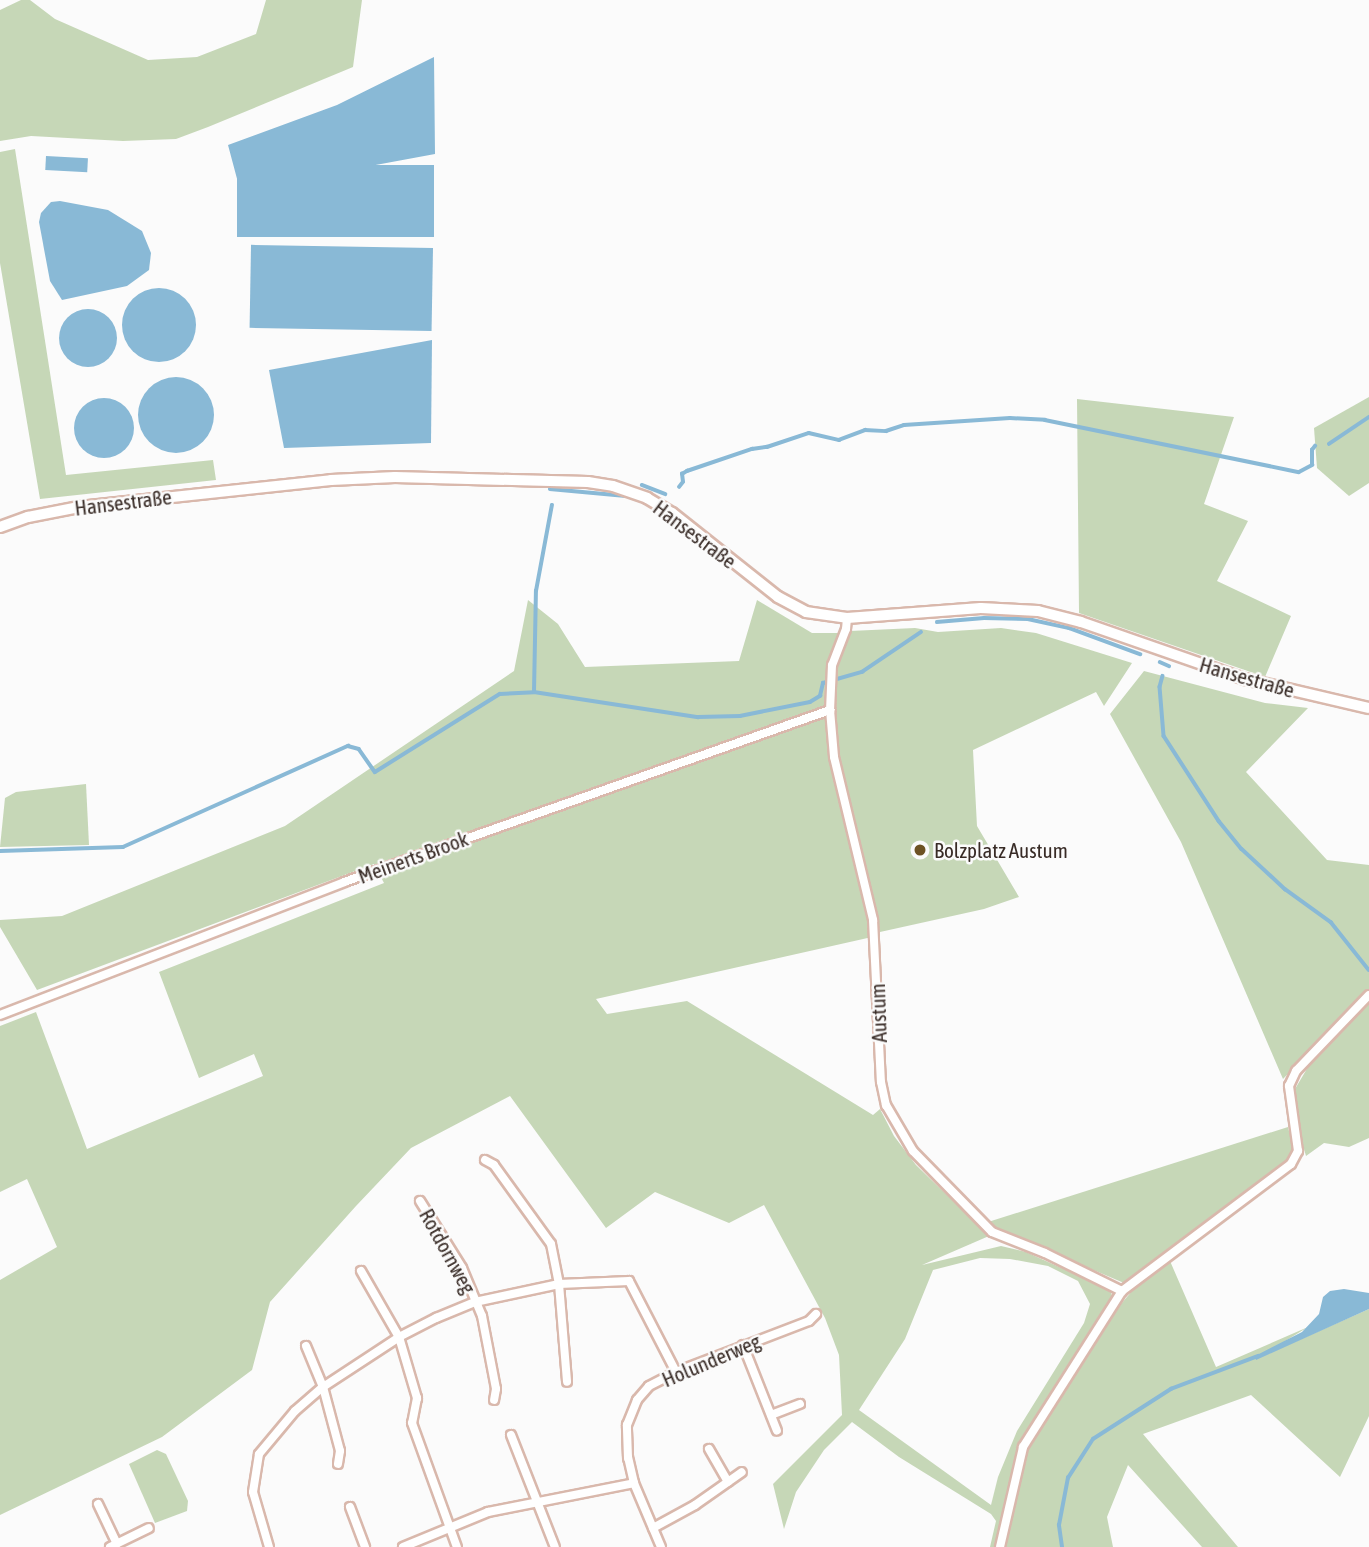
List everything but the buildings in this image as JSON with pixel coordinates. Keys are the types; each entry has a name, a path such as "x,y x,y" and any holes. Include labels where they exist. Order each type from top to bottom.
{"street":[{"name":"Hansestraße","path":"0,527 28,517 79,507 352,478 588,482 630,491 663,508 793,607 824,616 847,618 989,607 1038,611 1081,622 1245,679 1369,708"},
{"name":"Austum","path":"847,618 846,629 832,665 830,710 834,758 873,920 881,1082 886,1105 896,1127 928,1169 992,1232 1069,1263 1122,1291"},
{"name":"Meinerts Brook","path":"0,1015 344,882 830,710"},
{"path":"1000,1547 1023,1447 1122,1291 1292,1164 1298,1151 1289,1086 1296,1071 1369,995"},
{"path":"485,1160 494,1165 551,1244 559,1284 566,1382"},
{"name":"Rotdornweg","path":"420,1200 462,1268 482,1316 496,1389 494,1400"},
{"path":"361,1271 399,1337 417,1398 412,1423 457,1547"},
{"name":"Rotdornweg","path":"269,1547 253,1492 260,1454 295,1412 323,1387 399,1337 475,1302 559,1284 629,1280 676,1372"},
{"name":"Holunderweg","path":"661,1547 634,1483 626,1441 631,1413 649,1386 676,1372 809,1321 816,1314"},
{"path":"743,1345 777,1431"},
{"path":"306,1346 323,1387 340,1451 338,1464"},
{"path":"771,1415 800,1404"},
{"path":"510,1435 555,1547"},
{"path":"709,1449 728,1482"},
{"path":"653,1528 742,1472"},
{"path":"403,1547 488,1513 634,1483"},
{"path":"98,1504 113,1545 149,1528"},
{"path":"350,1507 365,1547"}],"green space":[{"path":"21,0 30,0 55,19 148,60 197,57 256,34 266,0 362,0 353,67 208,127 176,139 123,141 31,136 0,141 0,10"},
{"path":"15,149 66,475 213,460 216,480 40,499 0,263 0,152"},
{"path":"1369,397 1369,483 1349,496 1317,468 1314,428"},
{"path":"1077,399 1234,417 1204,504 1248,521 1217,581 1291,616 1265,677 1079,613"},
{"path":"528,600 558,624 585,667 739,661 757,600 812,633 842,633 830,665 831,758 872,937 596,999 607,1014 687,1001 873,1115 880,1109 894,1136 916,1165 989,1236 922,1265 1001,1246 1026,1252 1110,1290 1113,1298 1018,1445 995,1547 990,1547 996,1521 991,1514 899,1457 852,1422 824,1450 796,1492 784,1529 773,1484 842,1415 839,1355 825,1318 764,1205 729,1223 655,1192 606,1228 510,1096 411,1148 356,1206 270,1302 252,1370 162,1437 0,1515 0,1280 57,1247 27,1179 0,1192 0,1026 36,1012 87,1149 263,1076 254,1054 199,1078 159,972 384,883 374,864 37,990 0,927 0,920 62,916 285,826 514,671","holes":["980,1258 1010,1259 1048,1266 1078,1281 1090,1304 1084,1323 1017,1431 998,1477 991,1505 859,1410 905,1339 933,1270"]},
{"path":"915,628 938,632 1001,628 1036,633 1132,663 1104,706 1096,692 973,750 977,826 1019,897 984,909 880,932 836,757 836,665 850,631"},
{"path":"1144,671 1265,703 1308,708 1246,772 1327,860 1369,865 1369,989 1283,1079 1181,842 1110,714"},
{"path":"86,784 89,845 0,847 5,798 16,792"},
{"path":"1369,1003 1369,1138 1349,1147 1324,1143 1306,1156 1297,1125 1295,1089 1308,1067"},
{"path":"1288,1127 1294,1152 1289,1163 1124,1283 1002,1231 988,1222"},
{"path":"1170,1261 1216,1367 1308,1327 1256,1359 1369,1309 1369,1416 1340,1477 1251,1395 1143,1434 1238,1547 1202,1547 1128,1465 1107,1517 1113,1547 1006,1547 1028,1448 1121,1304 1132,1291"},
{"path":"157,1450 166,1454 188,1501 187,1511 155,1523 129,1464"}],"water":[{"path":"434,57 435,154 240,190 228,145 337,105"},
{"path":"46,156 88,158 87,172 45,170"},
{"path":"237,165 434,165 434,237 237,237"},
{"path":"60,201 108,210 142,231 151,253 149,270 127,286 62,300 50,281 39,222 41,213 51,202"},
{"path":"251,245 433,248 432,331 250,328"},
{"path":"159,288 180,294 190,304 196,325 190,346 180,356 159,362 138,356 128,346 122,325 128,304 138,294"},
{"path":"88,309 99,311 112,322 117,338 115,349 104,362 88,367 77,365 64,354 59,338 61,327 72,314"},
{"path":"432,340 431,443 284,448 269,370"},
{"path":"176,377 191,380 203,388 211,400 214,415 211,430 203,442 191,450 176,453 161,450 149,442 141,430 138,415 141,400 149,388 161,380"},
{"path":"104,398 125,407 134,428 125,449 104,458 83,449 74,428 83,407"},
{"path":"1344,1289 1369,1293 1369,1309 1256,1360 1255,1356 1302,1332 1319,1314 1323,1297 1330,1291"}],"waterway":[{"path":"1329,444 1369,417"},
{"path":"679,487 683,482 682,474 687,471 809,433 839,440 865,430 886,431 904,425 1010,418 1045,420 1299,472 1312,465 1312,450 1315,446"},
{"path":"642,485 665,494"},
{"path":"550,489 626,496"},
{"path":"534,692 536,591 552,505"},
{"path":"937,622 984,618 1028,619 1069,628 1140,654"},
{"path":"0,851 123,847 348,746 359,749 375,772 500,694 534,692 698,717 740,716 810,702 820,696 823,683 862,672 921,632"},
{"path":"1160,662 1169,666"},
{"path":"1163,676 1160,687 1164,736 1219,821 1242,849 1285,889 1331,922 1369,970"},
{"path":"1062,1547 1059,1525 1068,1478 1093,1439 1171,1389 1258,1356"}],"place":[{"name":"Bolzplatz Austum","path":"920,850"}]}
